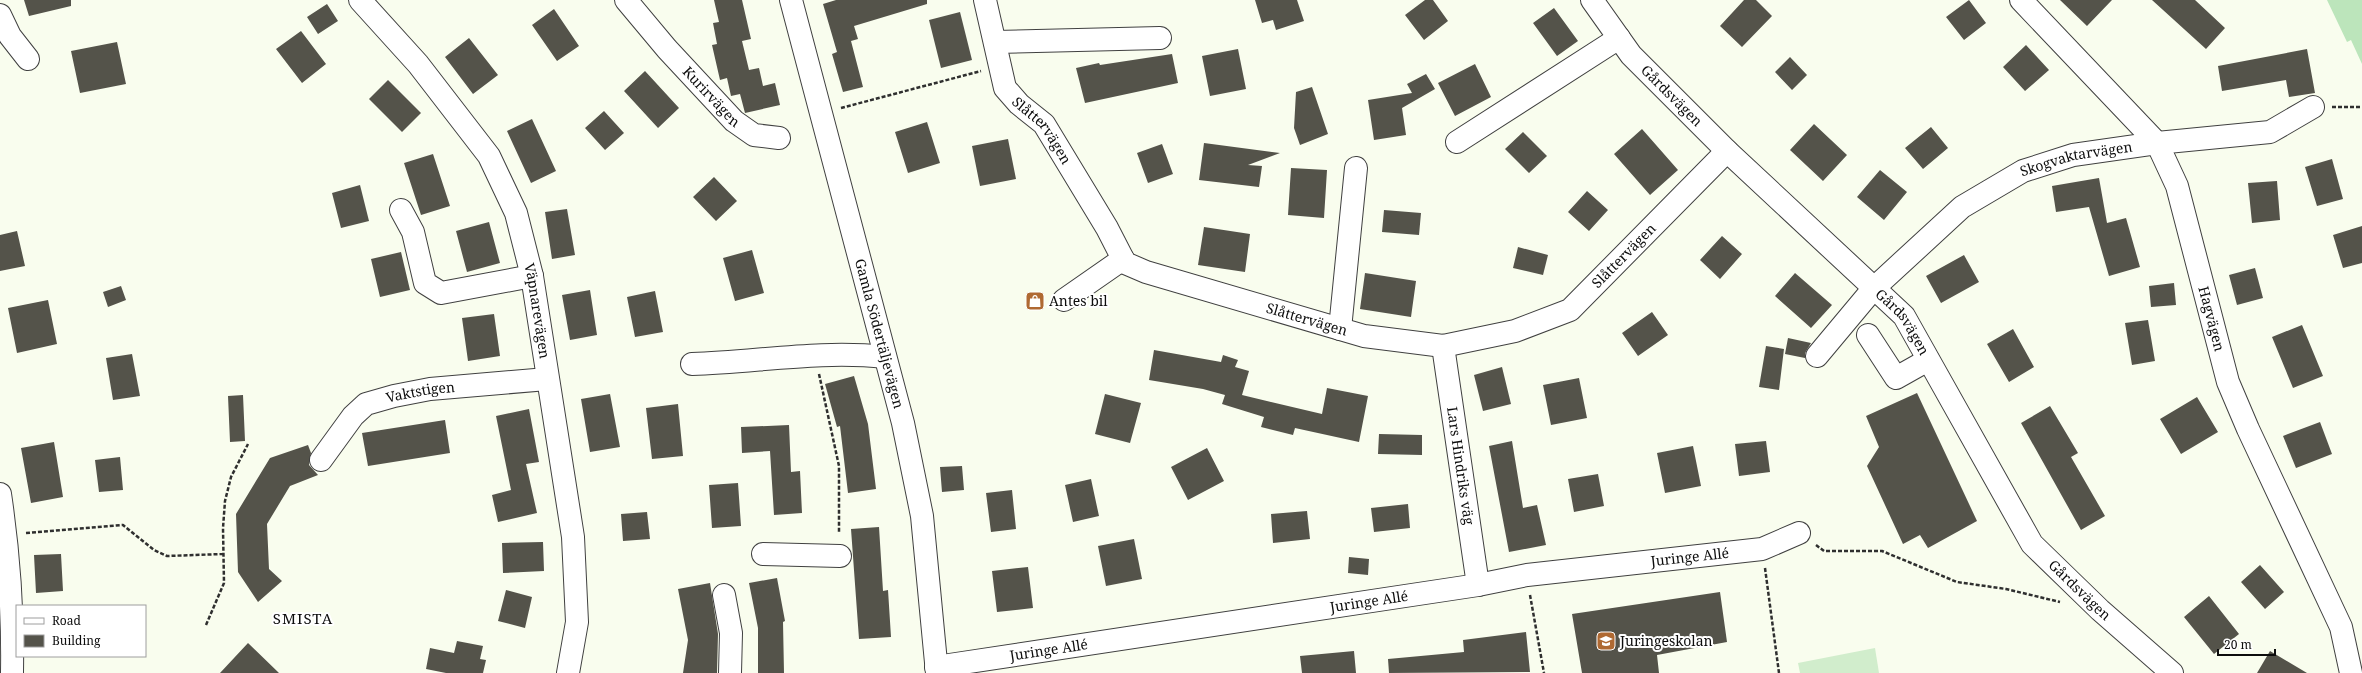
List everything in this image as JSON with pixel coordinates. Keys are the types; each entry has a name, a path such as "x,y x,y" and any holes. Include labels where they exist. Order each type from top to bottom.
{"street":[{"name":"Väpnarevägen","path":"360,0 418,64 489,156 516,213 532,276 573,537 577,622 568,673"},
{"name":"Kurirvägen","path":"626,0 667,49 734,121 754,135 779,138"},
{"name":"Gamla Södertäljevägen","path":"791,0 903,423 922,516 937,670"},
{"name":"Slåttervägen","path":"985,0 1005,88 1019,104 1044,124 1107,228 1125,263 1146,272 1364,336 1443,346 1515,331 1570,310 1727,151"},
{"name":"Gårdsvägen","path":"1592,0 1631,55 1727,151 1873,289 1904,316 2032,544 2100,610 2172,673"},
{"name":"Hagvägen","path":"2021,0 2157,143 2177,186 2228,382 2248,429 2341,627 2351,673"},
{"path":"0,15 10,36 28,59"},
{"path":"995,42 1160,38"},
{"path":"1457,142 1619,38"},
{"name":"Skogvaktarvägen","path":"1817,356 1873,289 1962,207 2023,171 2073,155 2157,143 2270,132 2313,107"},
{"path":"1340,329 1356,168"},
{"path":"401,210 413,232 425,283 433,290 441,293 532,276"},
{"path":"1064,300 1123,259"},
{"path":"1868,335 1896,378 1928,360"},
{"name":"Lars Hindriks väg","path":"1443,346 1478,585"},
{"path":"692,364 736,363 815,354 851,353 885,357"},
{"name":"Vaktstigen","path":"321,460 353,416 366,404 430,389 547,379"},
{"path":"0,494 4,542 12,596 12,673"},
{"name":"Juringe Allé","path":"937,670 1478,585 1527,575 1762,549 1799,533"},
{"path":"763,554 840,556"},
{"path":"724,595 731,633 730,673"}],"path":[{"path":"821,114 1001,66"},
{"path":"2313,107 2362,107"},
{"path":"824,399 838,466 839,532"},
{"path":"206,625 224,583 223,554 225,501 231,477 248,444"},
{"path":"4,542 123,525 154,550 167,556 223,554"},
{"path":"1799,533 1824,551 1882,551 1957,582 2006,589 2066,603"},
{"path":"1762,549 1779,673"},
{"path":"1527,575 1544,673"}],"green space":[{"path":"2327,0 2362,0 2362,64 2351,40 2347,42"},
{"path":"1875,648 1879,673 1800,673 1798,663"}],"building":[{"path":"24,0 71,0 71,6 29,16"},
{"path":"714,0 742,0 751,39 742,41 749,70 759,68 763,86 775,83 780,105 745,113 740,94 731,96 727,78 720,80 712,45 717,44 713,23 719,22"},
{"path":"836,0 927,0 927,4 854,26 858,39 851,41 863,87 843,92 832,54 837,52 823,4"},
{"path":"1255,0 1297,0 1304,21 1276,30 1273,20 1262,23"},
{"path":"1425,0 1433,0 1448,21 1424,40 1405,15"},
{"path":"1744,0 1756,0 1772,16 1742,47 1720,26"},
{"path":"1969,0 1986,23 1964,40 1946,17"},
{"path":"2060,0 2112,0 2087,26"},
{"path":"2152,0 2195,0 2225,28 2206,49"},
{"path":"327,4 338,21 318,34 307,17"},
{"path":"1554,8 1578,41 1557,56 1533,23"},
{"path":"554,9 579,46 557,61 532,25"},
{"path":"960,12 972,60 941,68 929,20"},
{"path":"301,31 326,64 302,83 276,49"},
{"path":"469,38 498,75 473,94 445,57"},
{"path":"117,42 126,84 80,93 71,51"},
{"path":"2026,45 2049,70 2025,91 2003,67"},
{"path":"1238,49 1246,89 1210,96 1202,56"},
{"path":"2307,49 2315,93 2289,97 2286,80 2222,91 2218,66"},
{"path":"1172,54 1178,83 1085,103 1076,68 1099,63 1100,65"},
{"path":"1790,57 1807,75 1792,90 1775,72"},
{"path":"1475,64 1491,97 1455,116 1438,83"},
{"path":"645,71 679,108 658,128 624,91"},
{"path":"1426,74 1435,89 1402,108 1406,135 1374,140 1368,100 1412,93 1407,84"},
{"path":"388,80 421,113 402,132 369,99"},
{"path":"1312,87 1328,134 1300,145 1294,128 1296,92"},
{"path":"604,111 624,133 605,150 585,128"},
{"path":"532,119 556,171 531,183 507,131"},
{"path":"927,122 940,163 908,173 895,132"},
{"path":"1814,124 1847,155 1823,181 1790,150"},
{"path":"1931,127 1948,148 1923,169 1905,148"},
{"path":"1642,129 1678,170 1650,195 1614,154"},
{"path":"1523,132 1547,156 1529,173 1505,149"},
{"path":"1008,139 1016,179 980,186 972,146"},
{"path":"1204,143 1280,153 1248,165 1262,166 1259,187 1199,180"},
{"path":"1162,144 1173,174 1148,183 1137,153"},
{"path":"433,154 450,206 421,215 404,163"},
{"path":"2332,159 2343,199 2317,206 2305,167"},
{"path":"1291,168 1327,170 1324,218 1288,215"},
{"path":"1880,170 1907,192 1884,220 1857,197"},
{"path":"714,177 737,201 716,221 693,197"},
{"path":"2099,178 2107,223 2126,218 2140,267 2109,276 2089,207 2056,212 2052,186"},
{"path":"2277,181 2280,220 2252,223 2248,183"},
{"path":"360,185 369,221 341,228 332,193"},
{"path":"1587,191 1608,210 1589,231 1568,212"},
{"path":"567,209 575,255 552,259 545,212"},
{"path":"1384,210 1421,213 1419,235 1382,232"},
{"path":"489,222 500,263 467,272 456,231"},
{"path":"2362,226 2362,263 2343,268 2333,235"},
{"path":"1204,227 1250,234 1245,272 1198,265"},
{"path":"17,231 25,266 0,271 0,235"},
{"path":"1722,236 1742,254 1720,279 1700,260"},
{"path":"1518,247 1548,255 1543,275 1513,268"},
{"path":"752,250 764,293 735,301 723,258"},
{"path":"401,252 410,290 380,297 371,259"},
{"path":"1964,255 1979,282 1941,303 1926,276"},
{"path":"2255,268 2263,298 2237,305 2229,275"},
{"path":"1365,273 1416,281 1411,317 1360,309"},
{"path":"1795,273 1832,305 1811,328 1775,296"},
{"path":"2174,283 2176,305 2151,307 2149,286"},
{"path":"121,286 126,300 108,307 103,292"},
{"path":"590,290 597,335 570,340 562,295"},
{"path":"655,291 663,332 635,337 627,297"},
{"path":"48,300 57,344 17,353 8,308"},
{"path":"1652,312 1668,335 1638,356 1622,333"},
{"path":"494,314 500,356 468,361 462,318"},
{"path":"2148,320 2155,361 2132,365 2125,323"},
{"path":"2302,325 2323,376 2293,388 2272,337"},
{"path":"2013,329 2034,367 2009,382 1987,344"},
{"path":"1788,338 1811,343 1805,353 1805,358 1785,354"},
{"path":"1766,346 1784,349 1779,390 1759,387"},
{"path":"1154,350 1221,362 1223,355 1238,360 1235,367 1249,371 1242,395 1322,414 1327,388 1368,396 1359,442 1295,428 1293,435 1261,427 1264,417 1222,404 1225,395 1203,389 1149,380"},
{"path":"132,354 140,396 113,400 106,358"},
{"path":"1502,367 1511,404 1483,411 1474,375"},
{"path":"854,376 868,424 876,489 848,493 840,426 837,427 825,384"},
{"path":"1579,378 1587,418 1551,425 1543,385"},
{"path":"1917,393 1977,521 1928,548 1920,535 1903,544 1867,466 1879,447 1866,416"},
{"path":"610,394 620,447 590,452 581,399"},
{"path":"1105,394 1141,403 1130,443 1095,434"},
{"path":"243,395 245,441 230,442 228,396"},
{"path":"2197,397 2218,432 2181,454 2160,419"},
{"path":"678,404 683,456 652,459 646,408"},
{"path":"2050,406 2078,453 2071,457 2105,516 2081,530 2021,423"},
{"path":"529,409 539,462 526,464 537,513 498,522 492,495 511,490 496,416"},
{"path":"445,420 450,453 368,466 362,433"},
{"path":"2320,422 2332,454 2296,468 2283,436"},
{"path":"789,425 791,472 800,471 802,513 774,515 770,451 742,453 741,427"},
{"path":"1379,434 1422,435 1422,455 1378,454"},
{"path":"1512,441 1523,508 1537,505 1546,545 1509,552 1489,446"},
{"path":"1766,441 1770,472 1739,476 1735,444"},
{"path":"54,442 63,497 31,503 21,448"},
{"path":"308,445 311,453 309,465 318,475 290,486 267,524 269,569 282,581 258,602 238,572 236,514 270,458"},
{"path":"1693,446 1701,486 1665,493 1657,453"},
{"path":"1207,448 1224,481 1188,500 1171,467"},
{"path":"120,457 123,490 99,492 95,460"},
{"path":"962,466 964,490 942,492 940,467"},
{"path":"1598,474 1604,506 1574,512 1568,479"},
{"path":"1091,479 1099,516 1073,522 1065,485"},
{"path":"738,483 741,526 712,528 709,485"},
{"path":"1012,490 1016,529 991,532 986,493"},
{"path":"1408,504 1410,528 1374,532 1371,508"},
{"path":"1307,511 1310,539 1273,543 1271,514"},
{"path":"647,512 650,539 623,541 621,514"},
{"path":"879,527 883,591 888,590 891,637 859,639 851,529"},
{"path":"1134,539 1142,579 1106,586 1098,546"},
{"path":"543,542 544,571 503,573 502,543"},
{"path":"61,554 63,591 36,593 34,555"},
{"path":"1349,557 1369,559 1368,575 1348,573"},
{"path":"2260,565 2284,592 2265,609 2241,582"},
{"path":"1028,567 1033,608 997,612 992,571"},
{"path":"777,578 785,621 783,622 784,673 758,673 758,628 749,583"},
{"path":"710,583 718,634 717,673 683,673 688,640 678,589"},
{"path":"506,590 532,597 525,628 498,621"},
{"path":"1720,592 1727,642 1657,655 1659,673 1582,673 1572,614"},
{"path":"2209,596 2239,634 2214,654 2184,617"},
{"path":"1526,632 1530,672 1389,673 1388,659 1464,652 1463,640"},
{"path":"457,641 483,646 480,659 486,660 483,673 446,673 426,669 430,648 454,653"},
{"path":"248,643 279,673 220,673"},
{"path":"1354,651 1356,673 1302,673 1300,656"},
{"path":"2270,651 2307,673 2257,673"}],"place":[{"name":"Antes bil","path":"1035,301"},
{"name":"Juringeskolan","path":"1606,641"}],"district":[{"name":"SMISTA","path":"303,619"}]}
